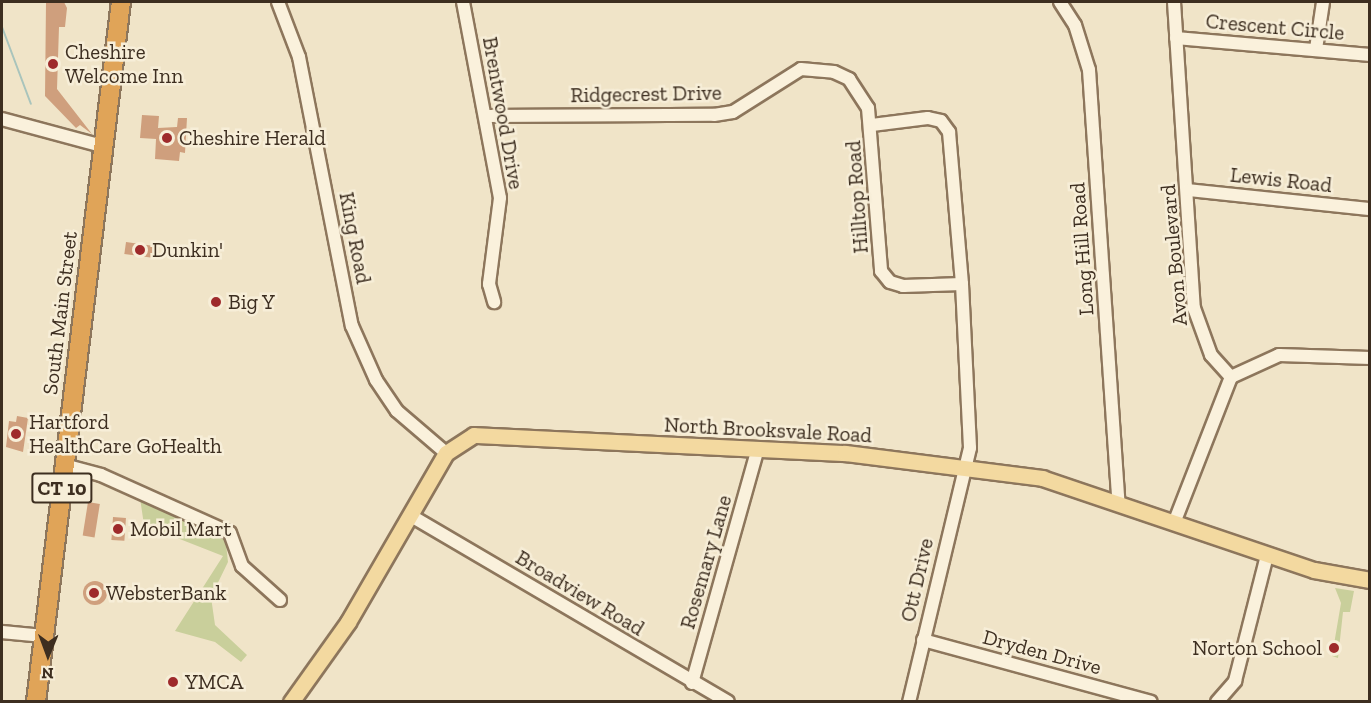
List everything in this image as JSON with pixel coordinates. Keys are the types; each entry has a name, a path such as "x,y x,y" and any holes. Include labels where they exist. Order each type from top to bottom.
{"highway":[{"name":"South Main Street","path":"36,702 121,2"}],"main road":[{"name":"North Brooksvale Road","path":"291,702 338,637 413,517 446,453 474,435 757,451 845,453 1041,478 1118,500 1267,555 1370,580"}],"street":[{"name":"King Road","path":"278,2 298,57 352,326 376,380 397,411 446,453"},
{"name":"Brentwood Drive","path":"464,2 500,198 489,284 494,302"},
{"name":"Long Hill Road","path":"1060,2 1075,25 1089,70 1118,500"},
{"name":"Avon Boulevard","path":"1174,2 1194,308 1204,341 1231,377"},
{"path":"1316,49 1323,2"},
{"name":"Crescent Circle","path":"1176,38 1370,55"},
{"name":"Ridgecrest Drive","path":"486,116 714,115 733,112 786,76 818,69 849,79 860,92 872,125"},
{"name":"Hilltop Road","path":"962,284 903,286 890,282 881,271 872,125 928,118 941,121 949,132 962,284 970,448 965,468"},
{"path":"2,119 102,146"},
{"name":"Lewis Road","path":"1188,190 1370,209"},
{"path":"1175,521 1231,377 1279,355 1370,358"},
{"name":"Rosemary Lane","path":"692,682 757,451"},
{"path":"64,465 95,473 230,533 242,566 280,600"},
{"name":"Ott Drive","path":"909,702 965,468"},
{"name":"Broadview Road","path":"413,517 728,702"},
{"path":"1217,702 1234,681 1267,555"},
{"path":"2,632 43,636"},
{"name":"Dryden Drive","path":"923,640 1151,702"}],"green space":[{"path":"140,498 225,535 228,562 211,597 215,625 247,655 241,662 215,642 175,631 223,556 144,525"},
{"path":"1335,588 1354,591 1350,612 1343,612 1338,658 1332,656 1341,603"}],"building":[{"name":"Cheshire Welcome Inn","path":"46,2 64,2 67,8 65,27 59,27 57,89 92,134 80,125 76,128 45,96"},
{"name":"Cheshire Herald","path":"142,115 159,116 158,128 177,127 178,118 187,118 185,153 180,152 179,161 155,159 156,139 140,138"},
{"name":"Dunkin'","path":"126,242 156,246 154,258 124,254"},
{"name":"Hartford HealthCare GoHealth","path":"17,416 28,418 23,452 6,447 9,421 16,422"},
{"path":"88,502 100,504 95,537 83,536"},
{"name":"Mobil Mart","path":"113,517 126,518 124,541 111,540"},
{"name":"WebsterBank","path":"95,581 104,584 107,593 104,602 95,605 86,602 83,593 86,584"}],"waterway":[{"path":"2,27 31,104"}],"place":[{"name":"Cheshire Welcome Inn","path":"53,64"},
{"name":"Cheshire Herald","path":"167,138"},
{"name":"Dunkin'","path":"140,250"},
{"name":"Big Y","path":"216,302"},
{"name":"Hartford HealthCare GoHealth","path":"16,434"},
{"name":"Mobil Mart","path":"118,529"},
{"name":"WebsterBank","path":"94,593"},
{"name":"Norton School","path":"1334,648"},
{"name":"YMCA","path":"173,682"}]}
